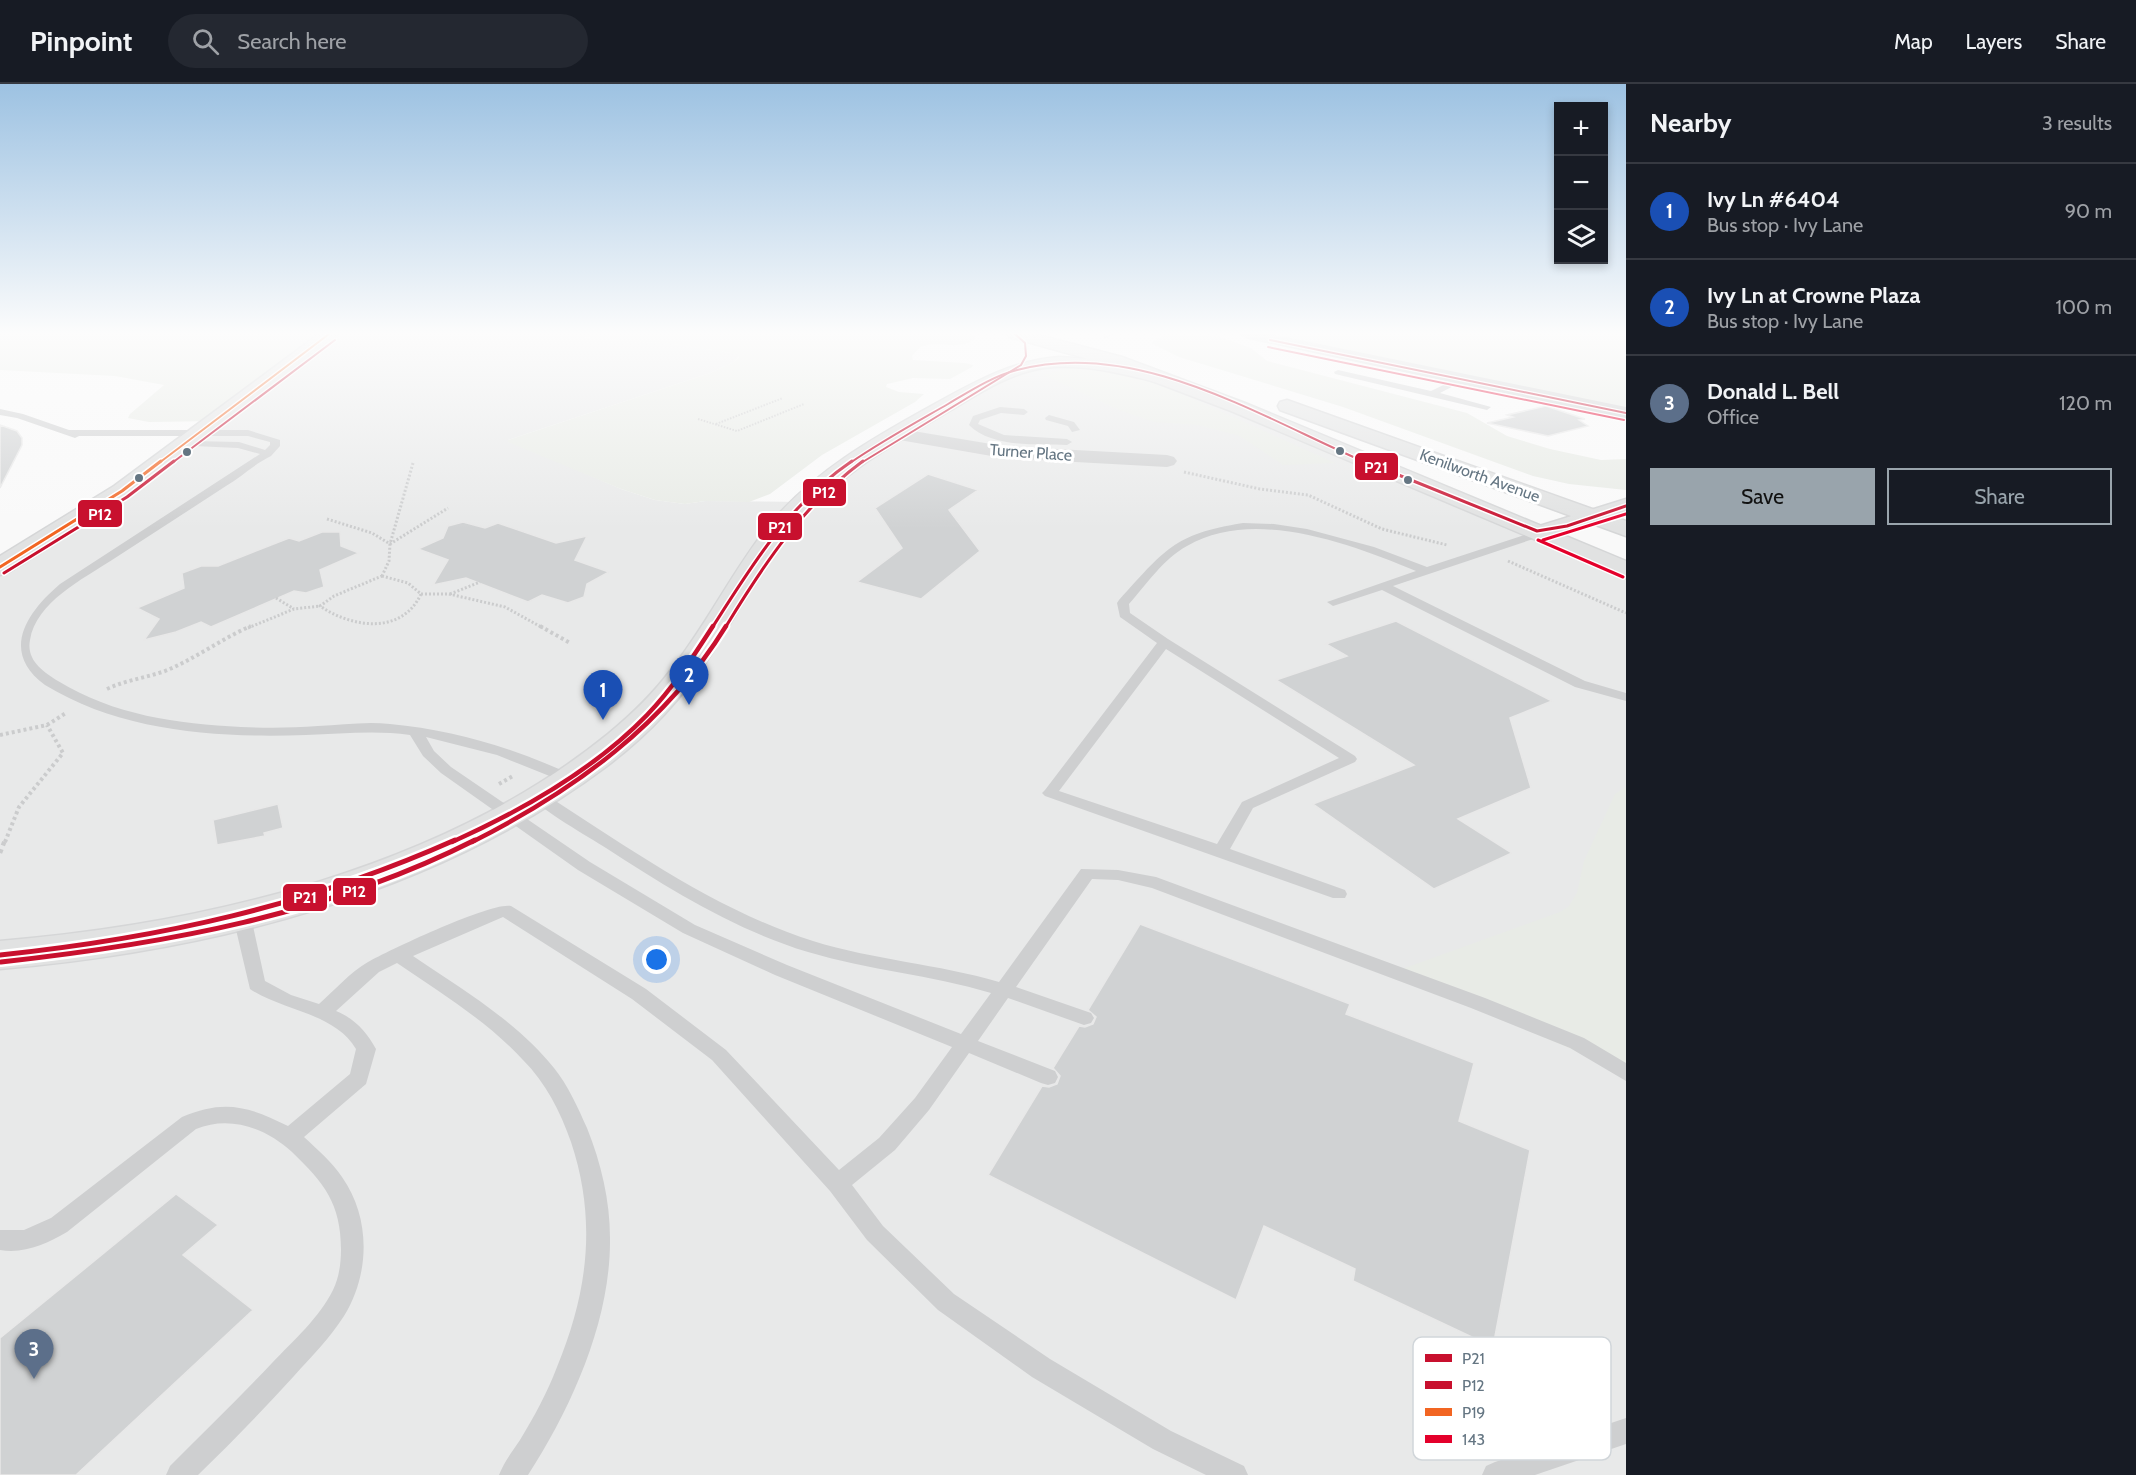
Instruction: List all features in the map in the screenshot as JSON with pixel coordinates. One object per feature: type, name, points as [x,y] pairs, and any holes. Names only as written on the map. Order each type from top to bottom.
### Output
[{"type":"street","points":[[0,567],[82,518],[244,399]]},
{"type":"street","points":[[0,955],[61,952],[205,927],[242,917],[376,873],[529,784],[567,778],[621,739],[661,702],[684,672],[748,570],[778,528],[798,507],[842,467],[957,399]]},
{"type":"street","name":"Kenilworth Avenue","points":[[1216,399],[1626,570]]},
{"type":"street","name":"Kenilworth Avenue","points":[[1268,399],[1626,529]]},
{"type":"street","points":[[1563,399],[1626,413]]},
{"type":"street","name":"Turner Place","points":[[895,434],[1003,452],[1171,466]]},
{"type":"street","points":[[1541,534],[1626,506]]},
{"type":"lane","points":[[1453,399],[1487,407]]},
{"type":"lane","points":[[1024,412],[1000,410],[982,414],[976,418],[973,425],[983,432],[1018,439],[1066,442]]},
{"type":"lane","points":[[0,412],[29,417],[65,433],[101,440],[193,438],[248,433],[275,440],[275,446],[268,454],[64,586],[36,614],[22,638],[24,656],[28,664],[50,683],[121,714],[164,723],[246,731],[309,731],[367,727],[465,739],[491,746],[567,778]]},
{"type":"lane","points":[[1049,418],[1071,424],[1076,430]]},
{"type":"lane","points":[[65,433],[193,438],[268,454]]},
{"type":"lane","points":[[1221,851],[1247,805],[1350,759],[1164,642],[1124,614],[1123,603],[1174,550],[1185,542],[1210,533],[1256,528],[1314,533],[1364,545],[1426,571]]},
{"type":"lane","points":[[1333,602],[1541,534]]},
{"type":"lane","points":[[1382,585],[1580,684],[1626,697]]},
{"type":"lane","points":[[1164,642],[1050,793],[1339,894]]},
{"type":"lane","points":[[416,732],[428,753],[446,770],[503,800],[584,866],[689,929],[780,970],[1048,1077]]},
{"type":"lane","points":[[529,784],[631,859],[723,911],[769,931],[824,951],[946,974],[1003,989],[1083,1018]]},
{"type":"lane","points":[[838,1184],[887,1144],[922,1104],[1087,873],[1156,883],[1577,1043],[1626,1073]]},
{"type":"lane","points":[[321,1013],[366,972],[457,927],[505,910],[639,994],[719,1055],[838,1184],[875,1233],[946,1302],[1041,1368],[1162,1440],[1234,1475]]},
{"type":"lane","points":[[242,917],[257,984],[290,1004],[345,1023],[362,1040],[365,1058],[358,1078],[290,1137]]},
{"type":"lane","points":[[398,955],[454,994],[526,1050],[548,1075],[564,1101],[592,1172],[598,1256],[583,1327],[553,1403],[512,1475]]},
{"type":"lane","points":[[0,1240],[16,1243],[37,1237],[59,1224],[189,1123],[215,1112],[236,1114],[264,1123],[290,1137],[320,1167],[340,1192],[351,1221],[352,1249],[347,1287],[333,1311],[306,1345],[179,1475]]},
{"type":"lane","points":[[1611,1436],[1626,1431]]},
{"type":"lane","points":[[1495,1475],[1540,1460]]},
{"type":"path","points":[[716,424],[781,399]]},
{"type":"path","points":[[698,418],[737,431],[804,404]]},
{"type":"path","points":[[382,576],[389,561],[390,544],[413,463]]},
{"type":"path","points":[[1171,466],[1260,489],[1308,495],[1382,529],[1422,540],[1487,552],[1626,613]]},
{"type":"path","points":[[390,544],[448,508]]},
{"type":"path","points":[[327,519],[372,533],[390,544]]},
{"type":"path","points":[[0,735],[47,725],[85,700],[123,681],[165,671],[225,637],[294,609],[320,606],[334,596],[382,576],[402,580],[415,586],[421,594]]},
{"type":"path","points":[[449,594],[480,582]]},
{"type":"path","points":[[421,594],[449,594],[506,607],[570,643]]},
{"type":"path","points":[[320,606],[341,619],[371,626],[404,617],[418,604],[421,594]]},
{"type":"path","points":[[276,598],[294,609]]},
{"type":"path","points":[[0,853],[19,807],[63,753],[47,725]]},
{"type":"path","points":[[503,800],[529,784]]},
{"type":"shaded area","points":[[148,399],[245,399],[216,421],[149,422],[128,418]]},
{"type":"shaded area","points":[[238,399],[632,399],[508,440],[621,489],[655,500],[685,504],[705,501],[803,502],[960,399],[1203,399],[1348,454],[1626,579],[1626,1475],[0,1475],[0,567]]},
{"type":"shaded area","points":[[632,399],[918,399],[822,455],[770,494],[749,502],[705,501],[685,504],[655,500],[621,489],[508,442],[508,440]]},
{"type":"shaded area","points":[[1095,399],[1193,399],[1335,463],[1283,465],[1240,436],[1198,425],[1154,422]]},
{"type":"shaded area","points":[[1316,399],[1413,399],[1467,413],[1507,436],[1550,449],[1601,460],[1626,459],[1626,490],[1569,484],[1533,476]]},
{"type":"shaded area","points":[[1557,399],[1626,399],[1626,413]]},
{"type":"shaded area","points":[[1626,787],[1626,1073],[1394,972],[1560,912],[1569,906],[1577,893],[1584,861],[1615,794]]},
{"type":"building","points":[[1546,406],[1585,419],[1579,420],[1588,426],[1548,436],[1487,423],[1513,417],[1507,415]]},
{"type":"building","points":[[0,425],[17,431],[22,438],[22,445],[0,488]]},
{"type":"building","points":[[928,474],[978,490],[949,510],[980,551],[921,599],[857,582],[902,548],[875,508]]},
{"type":"building","points":[[463,522],[485,528],[498,523],[556,543],[587,536],[575,560],[609,572],[587,584],[584,597],[568,603],[542,595],[528,602],[466,578],[433,585],[448,560],[418,549],[443,538],[448,526]]},
{"type":"building","points":[[322,532],[340,532],[341,546],[359,553],[320,570],[324,587],[306,593],[294,591],[211,627],[201,622],[176,632],[144,640],[159,619],[137,608],[184,588],[182,573],[201,566],[218,566],[289,538],[299,541]]},
{"type":"building","points":[[1396,621],[1552,701],[1510,718],[1531,788],[1458,819],[1512,853],[1434,889],[1313,804],[1414,765],[1276,680],[1347,656],[1326,644]]},
{"type":"building","points":[[278,804],[283,828],[264,833],[265,836],[217,845],[213,820]]},
{"type":"building","points":[[1140,924],[1350,1004],[1346,1014],[1474,1063],[1459,1121],[1530,1150],[1495,1337],[1472,1337],[1353,1281],[1355,1269],[1264,1226],[1236,1300],[988,1175],[1042,1086],[1049,1087],[1057,1084],[1060,1076],[1053,1068],[1079,1026],[1085,1027],[1093,1024],[1096,1017],[1088,1010]]},
{"type":"building","points":[[176,1194],[218,1225],[183,1255],[253,1310],[76,1475],[0,1475],[0,1338]]},
{"type":"transit line","name":"P19","points":[[0,567],[122,491],[243,399]]},
{"type":"transit line","name":"P12","points":[[4,573],[127,497],[257,399]]},
{"type":"transit line","name":"P21","points":[[0,955],[69,948],[137,937],[272,908],[403,863],[466,835],[527,803],[605,751],[648,714],[683,671],[744,576],[777,530],[811,494],[829,478],[869,450],[957,399]]},
{"type":"transit line","name":"P12","points":[[1,962],[89,952],[178,938],[267,918],[355,891],[440,858],[521,817],[595,768],[663,710],[705,659],[777,547],[797,520],[820,496],[843,476],[892,442],[968,399]]},
{"type":"transit line","name":"P21","points":[[1223,399],[1356,458],[1528,529],[1544,531],[1567,526],[1626,506]]},
{"type":"transit line","name":"143","points":[[1521,399],[1624,420]]},
{"type":"transit line","name":"P21","points":[[1557,399],[1626,413]]},
{"type":"transit line","name":"143","points":[[1543,540],[1626,514]]},
{"type":"transit line","name":"143","points":[[1538,540],[1623,577]]},
{"type":"place","name":"Ivy Ln at Crowne Plaza","points":[[689,705]]},
{"type":"place","name":"Ivy Ln #6404","points":[[603,720]]},
{"type":"place","name":"Donald L. Bell","points":[[34,1379]]}]
